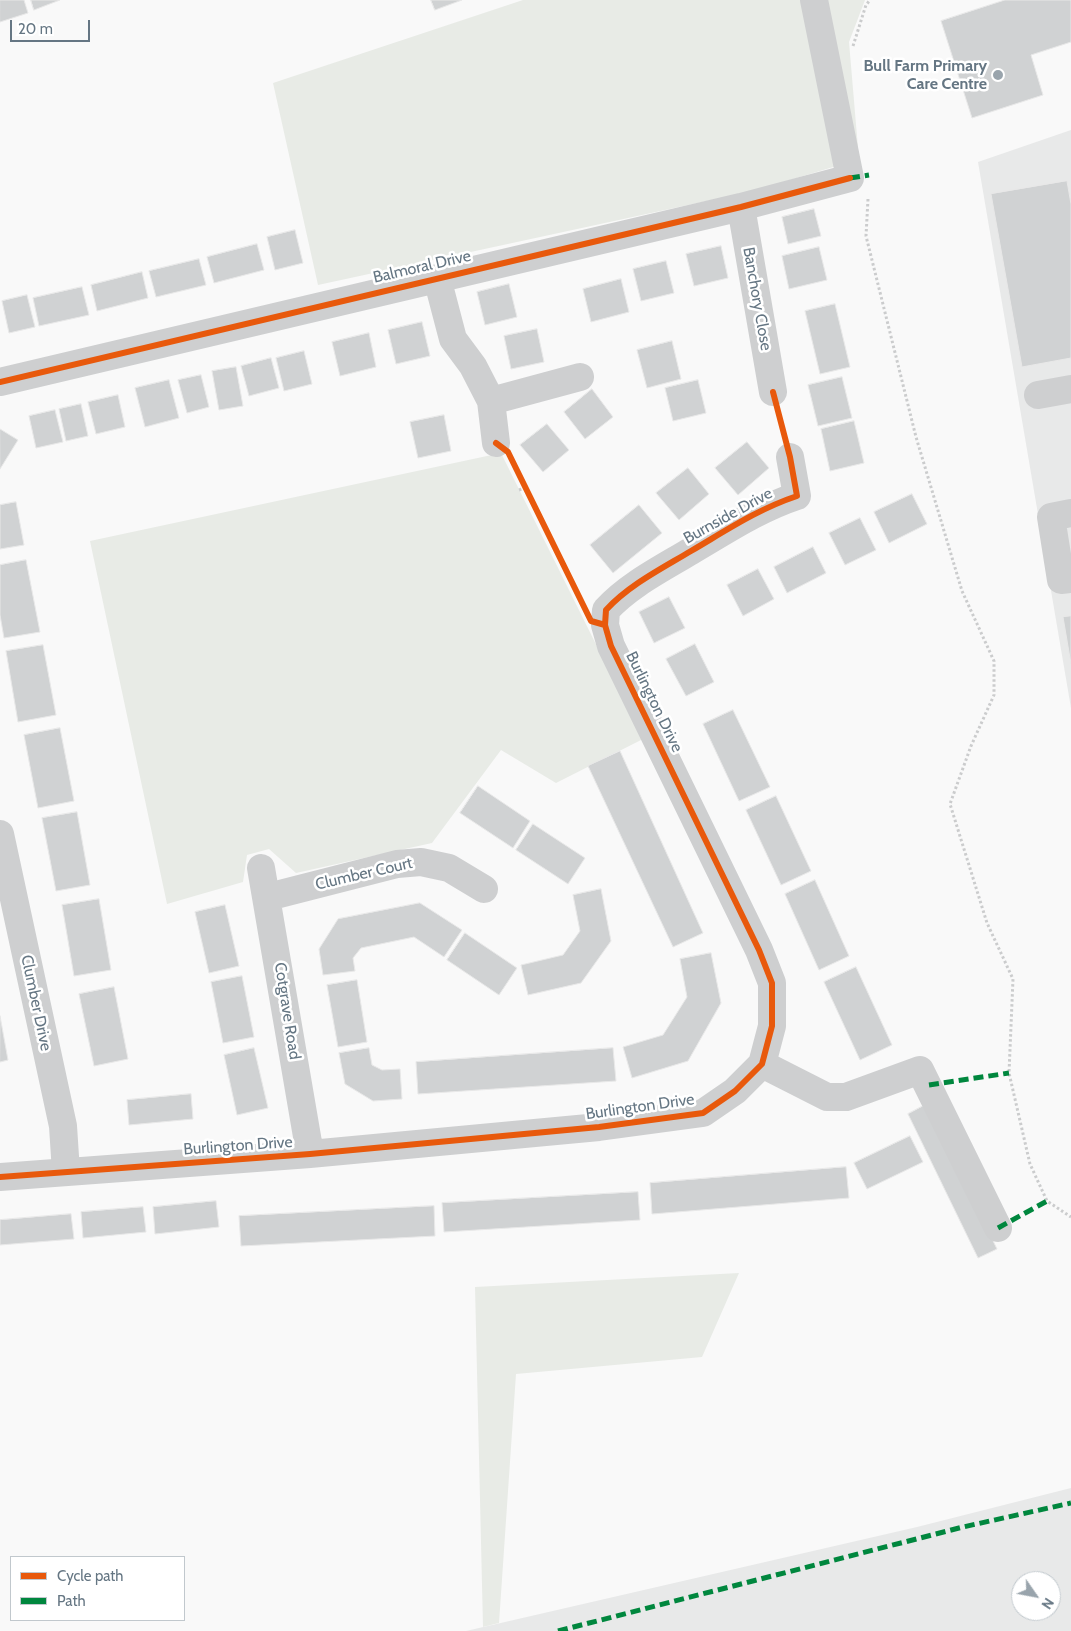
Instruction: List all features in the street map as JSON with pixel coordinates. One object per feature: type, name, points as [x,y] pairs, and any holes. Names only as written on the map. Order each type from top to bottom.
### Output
[{"type":"street","points":[[814,0],[859,185]]},
{"type":"street","name":"Balmoral Drive","points":[[0,382],[741,207],[859,185]]},
{"type":"street","name":"Banchory Close","points":[[741,207],[773,392]]},
{"type":"street","points":[[437,278],[453,338],[473,366],[491,401],[496,443]]},
{"type":"street","points":[[491,401],[580,377]]},
{"type":"street","points":[[1038,394],[1071,388]]},
{"type":"street","name":"Burnside Drive","points":[[639,583],[768,506],[797,496],[790,457]]},
{"type":"street","points":[[1071,513],[1051,517],[1062,580],[1071,579]]},
{"type":"street","name":"Burlington Drive","points":[[0,1177],[310,1154],[599,1127],[703,1113],[735,1092],[762,1064],[772,1026],[772,983],[760,950],[611,646],[605,626],[606,610],[618,598],[639,583]]},
{"type":"street","name":"Clumber Drive","points":[[0,834],[63,1126],[66,1172]]},
{"type":"street","name":"Clumber Court","points":[[268,897],[397,864],[420,862],[449,868],[484,889]]},
{"type":"street","name":"Cotgrave Road","points":[[261,868],[268,897],[310,1154]]},
{"type":"street","points":[[762,1064],[827,1097],[846,1097],[920,1070],[998,1228]]},
{"type":"path","points":[[859,185],[866,236],[916,437],[962,591],[994,661],[994,695],[970,746],[950,804],[987,923],[1013,979],[1009,1073],[1030,1164],[1047,1201],[1071,1217]]},
{"type":"path","points":[[521,478],[530,495]]},
{"type":"path","points":[[519,490],[526,487]]},
{"type":"shaded area","points":[[523,0],[804,0],[840,165],[753,191],[318,285],[273,83]]},
{"type":"shaded area","points":[[820,0],[865,0],[849,42],[858,148],[856,152]]},
{"type":"shaded area","points":[[1071,130],[1071,708],[978,162]]},
{"type":"shaded area","points":[[501,453],[643,739],[556,783],[501,750],[432,843],[296,873],[269,849],[247,855],[243,882],[167,904],[90,541]]},
{"type":"shaded area","points":[[739,1273],[702,1357],[516,1374],[499,1623],[483,1627],[475,1287]]},
{"type":"shaded area","points":[[1071,1488],[1071,1631],[466,1631],[917,1527]]},
{"type":"building","points":[[0,0],[24,0],[28,13],[0,22]]},
{"type":"building","points":[[31,0],[60,0],[34,10]]},
{"type":"building","points":[[431,0],[462,0],[435,10]]},
{"type":"building","name":"Bull Farm Primary Care Centre","points":[[1005,0],[1071,0],[1071,42],[1031,55],[1043,95],[972,118],[941,21]]},
{"type":"building","points":[[1067,181],[1071,204],[1071,358],[1022,367],[991,194]]},
{"type":"building","points":[[814,209],[821,236],[788,244],[782,217]]},
{"type":"building","points":[[295,230],[303,263],[275,270],[267,237]]},
{"type":"building","points":[[257,244],[264,270],[214,283],[207,257]]},
{"type":"building","points":[[721,246],[728,278],[694,286],[686,254]]},
{"type":"building","points":[[819,247],[827,280],[789,289],[782,256]]},
{"type":"building","points":[[199,259],[206,285],[156,297],[149,271]]},
{"type":"building","points":[[666,261],[674,293],[641,301],[633,269]]},
{"type":"building","points":[[142,272],[148,298],[97,311],[91,285]]},
{"type":"building","points":[[621,279],[629,312],[591,322],[583,289]]},
{"type":"building","points":[[509,284],[517,317],[485,325],[477,292]]},
{"type":"building","points":[[82,287],[89,315],[39,326],[33,298]]},
{"type":"building","points":[[27,295],[35,327],[9,333],[2,301]]},
{"type":"building","points":[[835,304],[850,367],[820,374],[805,311]]},
{"type":"building","points":[[422,322],[430,356],[396,364],[388,330]]},
{"type":"building","points":[[537,329],[544,362],[511,369],[504,336]]},
{"type":"building","points":[[369,333],[376,367],[340,376],[332,342]]},
{"type":"building","points":[[672,341],[681,379],[647,388],[637,350]]},
{"type":"building","points":[[304,351],[312,384],[284,391],[276,358]]},
{"type":"building","points":[[271,358],[279,388],[249,396],[241,366]]},
{"type":"building","points":[[236,367],[243,406],[219,410],[212,371]]},
{"type":"building","points":[[201,375],[209,407],[187,413],[178,380]]},
{"type":"building","points":[[842,377],[852,418],[818,426],[808,385]]},
{"type":"building","points":[[169,380],[179,418],[145,427],[135,388]]},
{"type":"building","points":[[698,380],[706,413],[673,421],[665,388]]},
{"type":"building","points":[[592,389],[613,417],[585,439],[564,412]]},
{"type":"building","points":[[118,395],[125,427],[96,434],[88,402]]},
{"type":"building","points":[[81,404],[88,436],[66,441],[59,409]]},
{"type":"building","points":[[55,410],[63,442],[36,448],[29,416]]},
{"type":"building","points":[[444,415],[451,451],[418,458],[410,422]]},
{"type":"building","points":[[854,421],[864,463],[830,471],[821,429]]},
{"type":"building","points":[[547,424],[569,450],[543,472],[520,445]]},
{"type":"building","points":[[0,429],[18,440],[0,469]]},
{"type":"building","points":[[747,442],[769,468],[738,495],[715,468]]},
{"type":"building","points":[[688,468],[709,494],[679,520],[656,493]]},
{"type":"building","points":[[912,494],[927,524],[889,543],[874,512]]},
{"type":"building","points":[[16,502],[24,545],[0,549],[0,505]]},
{"type":"building","points":[[639,505],[662,533],[613,573],[590,545]]},
{"type":"building","points":[[860,518],[876,550],[845,565],[829,533]]},
{"type":"building","points":[[813,547],[826,573],[787,593],[774,567]]},
{"type":"building","points":[[26,560],[40,632],[4,638],[0,615],[0,565]]},
{"type":"building","points":[[758,569],[774,599],[743,616],[727,585]]},
{"type":"building","points":[[669,597],[685,628],[654,643],[639,612]]},
{"type":"building","points":[[1071,616],[1071,664],[1063,617]]},
{"type":"building","points":[[695,644],[714,682],[686,696],[666,659]]},
{"type":"building","points":[[43,645],[56,715],[18,722],[6,651]]},
{"type":"building","points":[[733,710],[770,787],[739,801],[703,724]]},
{"type":"building","points":[[60,728],[74,801],[38,808],[24,735]]},
{"type":"building","points":[[620,751],[703,933],[673,947],[588,766]]},
{"type":"building","points":[[478,786],[530,821],[513,848],[460,813]]},
{"type":"building","points":[[776,796],[811,871],[781,885],[746,810]]},
{"type":"building","points":[[77,812],[90,885],[56,891],[42,818]]},
{"type":"building","points":[[533,824],[585,858],[568,884],[516,850]]},
{"type":"building","points":[[815,880],[849,956],[819,970],[785,894]]},
{"type":"building","points":[[601,889],[611,941],[581,983],[528,995],[521,965],[563,955],[580,931],[573,895]]},
{"type":"building","points":[[99,899],[111,970],[74,976],[62,905]]},
{"type":"building","points":[[420,903],[462,930],[444,957],[414,937],[361,948],[353,958],[355,971],[323,975],[319,949],[338,919]]},
{"type":"building","points":[[225,905],[239,966],[209,973],[195,912]]},
{"type":"building","points":[[465,933],[517,968],[499,995],[447,960]]},
{"type":"building","points":[[711,953],[721,1003],[688,1061],[632,1078],[623,1047],[663,1035],[687,997],[680,959]]},
{"type":"building","points":[[856,967],[892,1045],[860,1060],[824,982]]},
{"type":"building","points":[[242,976],[254,1037],[223,1043],[211,982]]},
{"type":"building","points":[[357,980],[367,1042],[338,1047],[327,985]]},
{"type":"building","points":[[114,987],[128,1059],[94,1066],[79,994]]},
{"type":"building","points":[[0,1016],[8,1060],[0,1062]]},
{"type":"building","points":[[254,1048],[268,1108],[237,1115],[224,1055]]},
{"type":"building","points":[[369,1048],[372,1065],[382,1070],[400,1069],[402,1099],[373,1101],[345,1084],[339,1053]]},
{"type":"building","points":[[613,1048],[616,1081],[418,1094],[416,1062]]},
{"type":"building","points":[[191,1094],[193,1119],[129,1125],[127,1100]]},
{"type":"building","points":[[927,1104],[997,1249],[978,1258],[908,1114]]},
{"type":"building","points":[[910,1136],[923,1162],[867,1189],[854,1163]]},
{"type":"building","points":[[846,1167],[849,1198],[652,1214],[650,1183]]},
{"type":"building","points":[[638,1192],[640,1220],[444,1232],[442,1203]]},
{"type":"building","points":[[216,1201],[219,1227],[155,1234],[153,1207]]},
{"type":"building","points":[[434,1206],[435,1236],[241,1246],[239,1216]]},
{"type":"building","points":[[143,1207],[146,1232],[83,1238],[81,1212]]},
{"type":"building","points":[[71,1214],[74,1239],[0,1245],[0,1220]]},
{"type":"marked path","points":[[850,178],[869,175]]},
{"type":"marked path","points":[[929,1085],[1009,1073]]},
{"type":"marked path","points":[[998,1228],[1047,1201]]},
{"type":"marked path","points":[[558,1631],[963,1527],[1071,1503]]},
{"type":"cycle path","points":[[0,382],[741,207],[850,178]]},
{"type":"cycle path","points":[[0,1177],[310,1154],[599,1127],[703,1113],[735,1091],[762,1064],[772,1026],[772,983],[759,950],[611,646],[605,625],[606,610],[635,585],[743,520],[797,496],[790,457],[773,392]]},
{"type":"cycle path","points":[[496,443],[508,452],[591,621],[605,625]]},
{"type":"place","name":"Bull Farm Primary Care Centre","points":[[998,75]]}]
